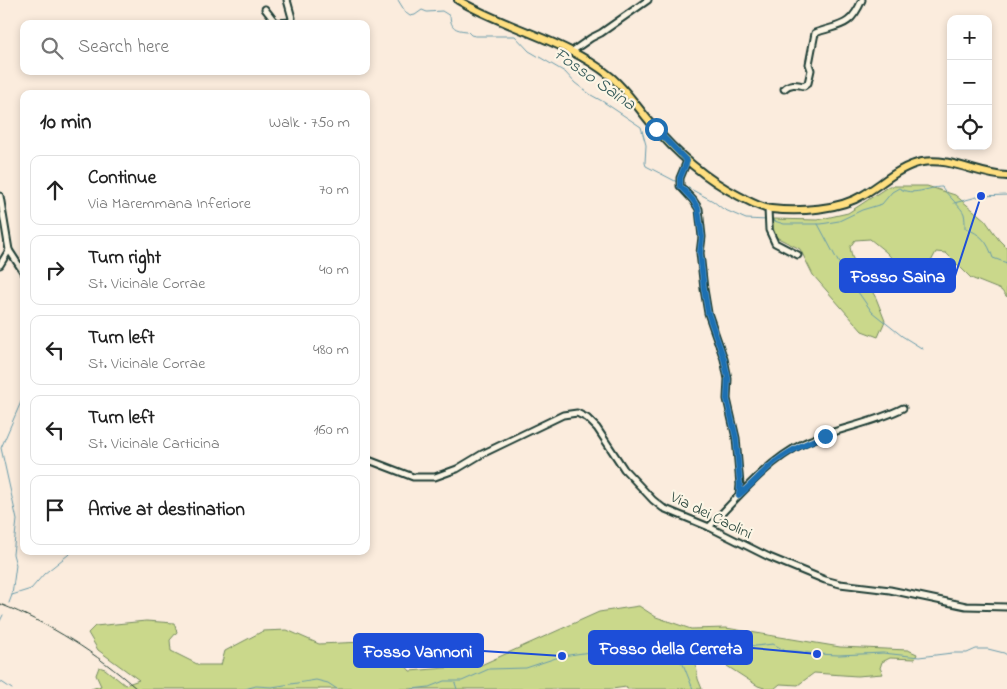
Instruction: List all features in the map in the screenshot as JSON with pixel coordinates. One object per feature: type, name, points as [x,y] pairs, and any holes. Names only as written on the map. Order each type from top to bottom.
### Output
[{"type":"main road","points":[[458,0],[488,17],[535,35],[584,58],[614,79],[651,123],[687,161],[729,191],[768,209],[828,208],[842,204],[861,197],[908,166],[924,162],[950,163],[980,172],[1007,176]]},
{"type":"street","points":[[287,0],[292,20]]},
{"type":"street","points":[[570,52],[648,0]]},
{"type":"street","points":[[784,89],[793,84],[804,86],[808,83],[814,33],[834,28],[851,19],[862,0]]},
{"type":"street","points":[[265,9],[274,20]]},
{"type":"street","points":[[687,161],[680,178],[680,186],[698,208],[702,237],[700,253],[708,313],[724,359],[728,378],[727,399],[736,438],[740,485],[739,495]]},
{"type":"street","points":[[0,196],[9,250],[20,267]]},
{"type":"street","points":[[768,209],[769,230],[776,243],[782,248],[792,250],[798,255]]},
{"type":"street","points":[[0,265],[9,250]]},
{"type":"street","points":[[709,527],[771,465],[805,443],[903,408]]},
{"type":"street","name":"Via dei Caolini","points":[[370,461],[413,477],[435,477],[457,469],[482,454],[562,414],[578,413],[587,418],[597,428],[624,469],[663,508],[709,527],[769,557],[825,580],[856,587],[890,590],[966,606],[1007,608]]},
{"type":"green space","points":[[889,186],[927,186],[955,195],[985,220],[1007,248],[1007,297],[1001,290],[971,278],[946,253],[936,252],[928,267],[927,282],[912,280],[886,252],[870,239],[855,240],[850,247],[852,257],[876,298],[885,321],[878,337],[862,331],[813,275],[800,249],[774,236],[773,219],[817,220],[848,213]]},
{"type":"green space","points":[[639,606],[656,617],[691,629],[726,628],[840,647],[908,650],[917,654],[915,659],[890,658],[882,662],[880,668],[883,674],[857,676],[814,673],[798,685],[780,684],[774,689],[758,686],[702,650],[694,652],[698,679],[702,689],[627,689],[626,687],[612,689],[91,689],[101,686],[96,675],[99,667],[105,669],[125,685],[139,680],[98,650],[88,633],[95,626],[146,621],[174,623],[177,632],[170,640],[171,651],[199,665],[221,665],[225,651],[263,631],[287,630],[319,644],[385,641],[410,671],[481,665],[599,612]]},
{"type":"waterway","name":"Fosso Saina","points":[[398,0],[410,16],[422,10],[427,12],[442,11],[450,16],[454,28],[467,31],[471,35],[515,36],[529,51],[565,72],[575,83],[591,95],[641,127],[646,145],[646,166],[677,182]]},
{"type":"waterway","name":"Fosso Saina","points":[[683,185],[713,201],[723,209],[746,219],[767,220]]},
{"type":"waterway","name":"Fosso Saina","points":[[771,220],[784,224],[821,224],[839,221],[862,210],[882,204],[892,192],[899,188],[904,191],[915,192],[942,187],[963,212],[965,228],[983,239],[993,258],[1007,263]]},
{"type":"waterway","name":"Fosso Saina","points":[[954,203],[981,196],[1007,195]]},
{"type":"waterway","points":[[818,224],[842,269],[872,312],[902,336],[923,349]]},
{"type":"waterway","points":[[9,603],[12,595],[16,565],[13,554],[17,520],[1,448],[20,404]]},
{"type":"waterway","points":[[12,595],[31,589],[44,574],[68,555]]},
{"type":"waterway","points":[[0,621],[3,615]]},
{"type":"waterway","points":[[635,657],[651,648],[683,636],[704,633],[733,637],[748,645],[773,644],[786,651],[817,654],[883,653],[919,657],[967,653],[976,649],[988,649],[1007,655]]},
{"type":"waterway","points":[[412,689],[429,687],[444,681],[462,681],[489,669],[526,668],[562,656],[590,652],[630,654],[651,662],[671,658],[677,659],[683,664],[693,689]]},
{"type":"waterway","points":[[245,689],[256,686],[272,687],[316,680],[328,683],[337,689]]},
{"type":"waterway","points":[[0,681],[12,689]]},
{"type":"waterway","points":[[455,683],[457,689]]},
{"type":"railway","points":[[0,604],[72,640],[137,689]]},
{"type":"place","name":"Fosso Saina","points":[[981,196]]},
{"type":"place","name":"Fosso della Cerreta","points":[[817,654]]},
{"type":"place","name":"Fosso Vannoni","points":[[562,656]]},
{"type":"route","points":[[656,129],[687,161],[680,178],[680,186],[698,208],[702,237],[700,253],[708,313],[724,359],[728,378],[727,399],[736,438],[739,465],[739,495],[771,465],[785,455],[805,443],[825,436]]}]
